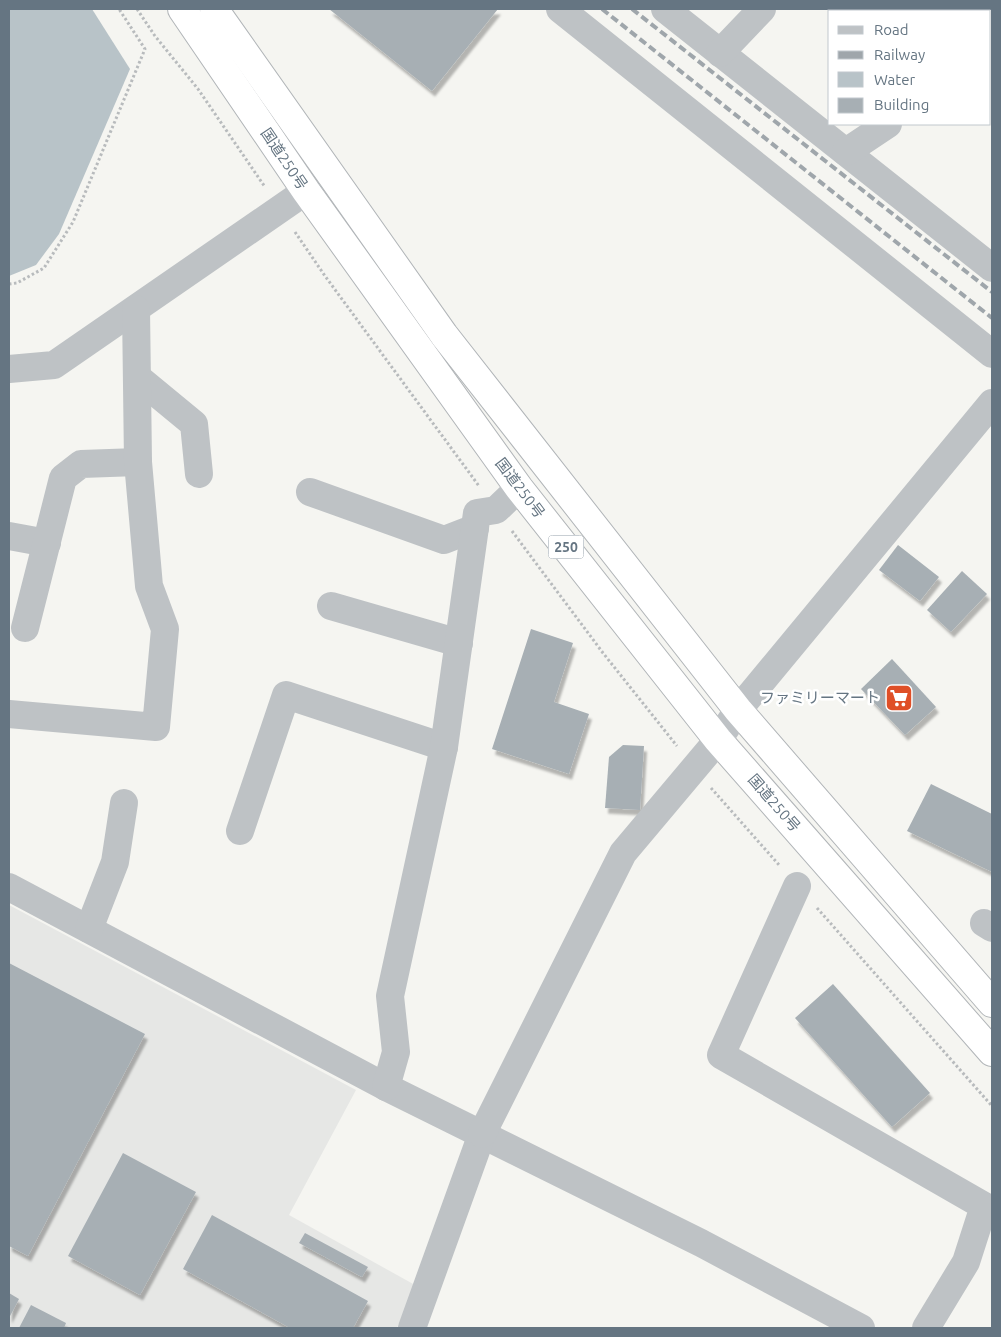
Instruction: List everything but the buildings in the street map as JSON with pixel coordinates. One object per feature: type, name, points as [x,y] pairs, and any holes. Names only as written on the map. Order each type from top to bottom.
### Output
[{"type":"highway","name":"国道250号","points":[[182,9],[306,191],[519,488],[718,740],[992,1052]]},
{"type":"highway","name":"国道250号","points":[[214,9],[444,335],[738,710],[992,1003]]},
{"type":"street","points":[[560,9],[992,354]]},
{"type":"street","points":[[665,9],[992,268]]},
{"type":"street","points":[[720,53],[762,9]]},
{"type":"street","points":[[846,152],[886,125]]},
{"type":"street","points":[[9,369],[54,365],[306,191]]},
{"type":"street","points":[[9,714],[156,727],[165,628],[149,586],[138,462],[136,309]]},
{"type":"street","points":[[137,377],[194,424],[199,474]]},
{"type":"street","points":[[412,1328],[482,1134],[623,853],[718,740],[738,710],[992,403]]},
{"type":"street","points":[[25,628],[63,478],[81,464],[138,462]]},
{"type":"street","points":[[386,1087],[396,1052],[390,996],[444,746],[477,513],[496,510],[519,488]]},
{"type":"street","points":[[310,492],[444,540],[475,528]]},
{"type":"street","points":[[9,536],[47,543]]},
{"type":"street","points":[[331,606],[459,644]]},
{"type":"street","points":[[240,831],[289,686],[444,746]]},
{"type":"street","points":[[88,929],[115,862],[124,803]]},
{"type":"street","points":[[797,886],[721,1055],[988,1208],[966,1262],[926,1328]]},
{"type":"street","points":[[9,887],[386,1087],[701,1243],[861,1328]]},
{"type":"path","points":[[9,284],[17,283],[44,268],[73,222],[145,49],[119,9]]},
{"type":"shaded area","points":[[9,905],[356,1090],[289,1215],[415,1285],[397,1328],[9,1328]]},
{"type":"water","points":[[9,9],[92,9],[130,69],[59,234],[36,265],[9,276]]},
{"type":"railway","points":[[602,9],[992,318]]},
{"type":"railway","points":[[632,9],[992,292]]},
{"type":"place","name":"ファミリーマート","points":[[899,698]]}]
